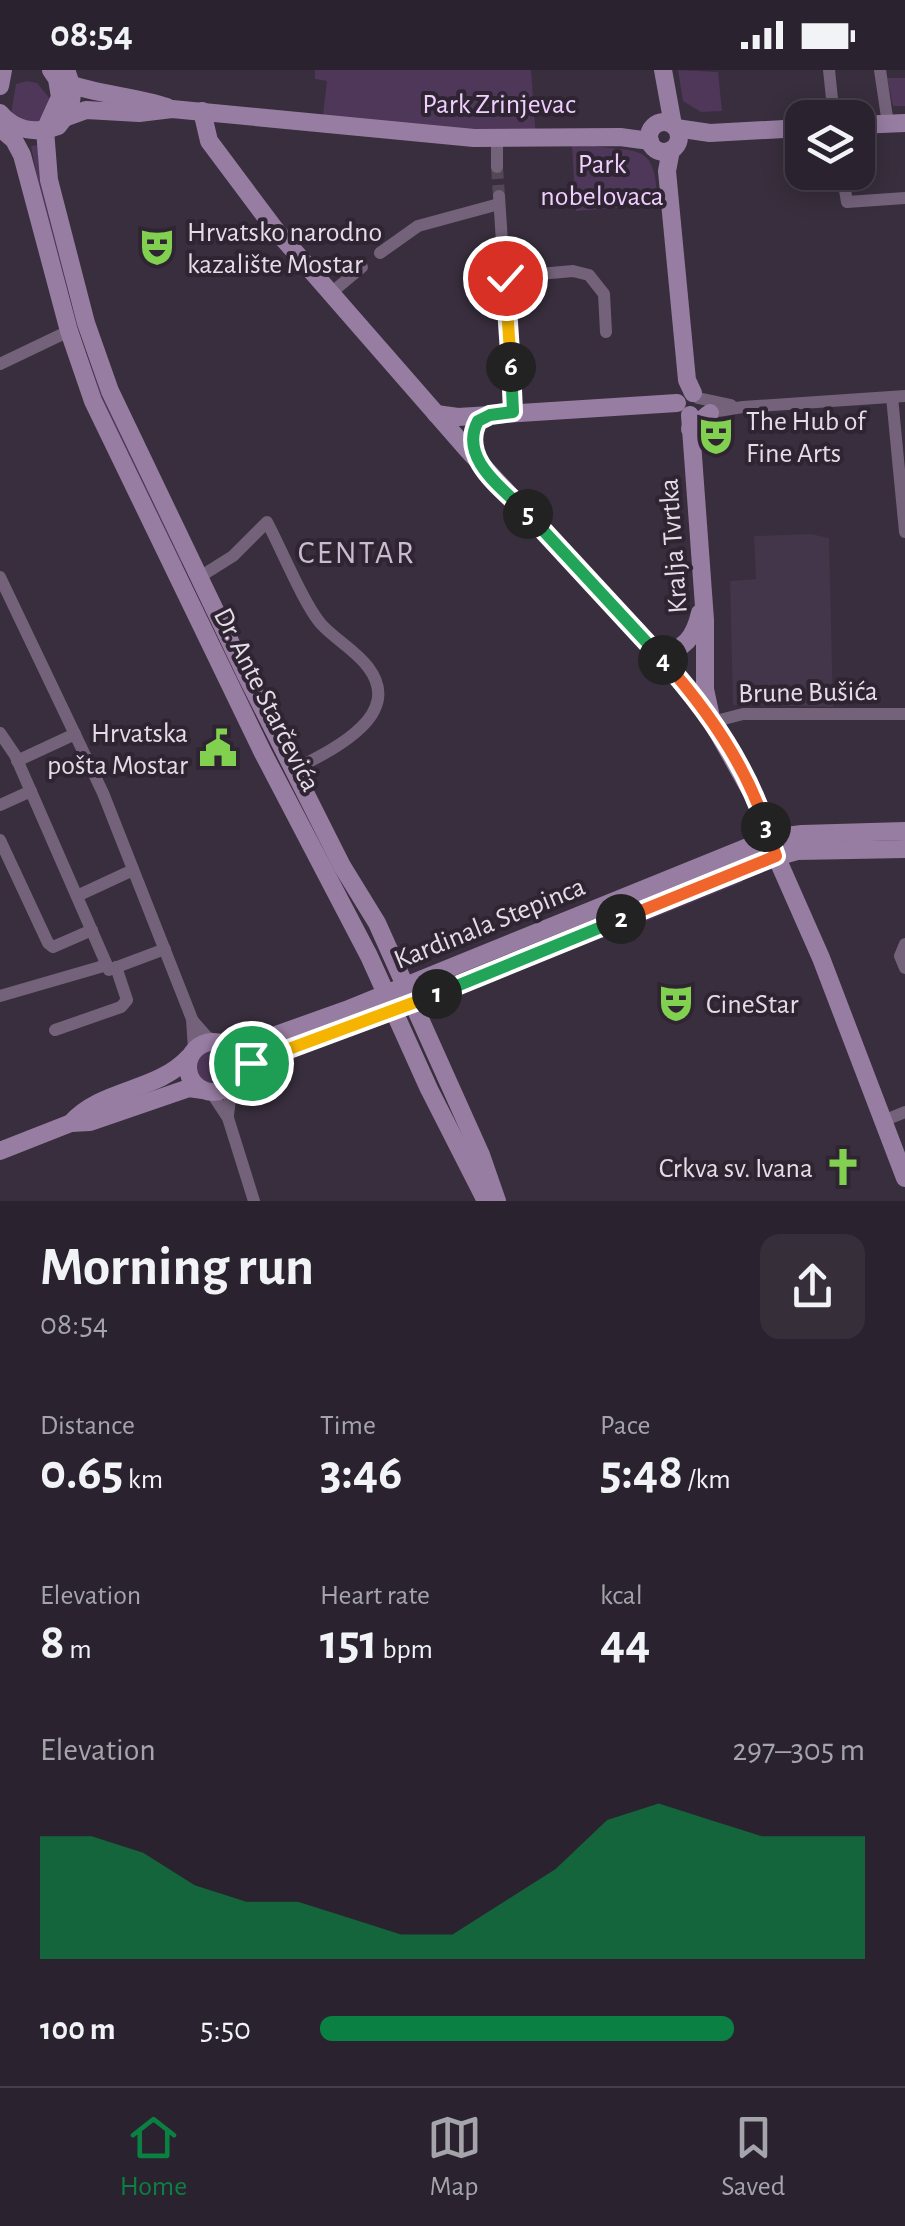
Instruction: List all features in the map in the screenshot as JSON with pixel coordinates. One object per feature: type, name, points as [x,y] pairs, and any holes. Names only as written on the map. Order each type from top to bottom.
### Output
[{"type":"main road","points":[[0,86],[4,70]]},
{"type":"main road","name":"Kralja Tvrtka","points":[[663,70],[664,136],[691,405],[704,593],[705,689],[712,722],[758,804],[905,1178]]},
{"type":"main road","points":[[497,1201],[480,1154],[377,924],[342,866],[299,767],[198,578],[110,391],[86,322],[49,180],[62,76],[172,108],[497,140],[785,129]]},
{"type":"main road","points":[[6,123],[56,124],[86,110],[139,113],[172,108]]},
{"type":"main road","points":[[202,110],[206,135],[214,149],[274,228],[473,456],[659,655],[712,722]]},
{"type":"main road","name":"Dr. Ante Starčevića","points":[[6,123],[19,146],[93,401],[486,1201]]},
{"type":"main road","points":[[436,414],[691,405]]},
{"type":"main road","points":[[473,456],[474,429],[478,421],[490,415]]},
{"type":"main road","points":[[659,655],[674,652],[689,642],[704,593]]},
{"type":"main road","points":[[773,847],[802,834],[905,831]]},
{"type":"main road","points":[[773,847],[797,851],[905,849]]},
{"type":"main road","name":"Kardinala Stepinca","points":[[234,1079],[251,1063],[390,1002],[773,847]]},
{"type":"main road","name":"Kardinala Stepinca","points":[[222,1044],[245,1046],[390,1002]]},
{"type":"main road","points":[[0,1151],[70,1123],[90,1122],[189,1088],[207,1091],[234,1079],[236,1059],[222,1044],[201,1044],[169,1075],[84,1108],[70,1123]]},
{"type":"main road","points":[[192,1053],[191,1080],[207,1091]]},
{"type":"street","points":[[829,70],[832,100]]},
{"type":"street","points":[[880,70],[896,123]]},
{"type":"street","points":[[497,140],[497,167]]},
{"type":"street","points":[[845,190],[847,202],[905,198]]},
{"type":"street","points":[[380,252],[418,226],[499,200],[513,412]]},
{"type":"street","points":[[330,293],[362,267]]},
{"type":"street","points":[[505,278],[573,271],[589,275],[604,294],[606,332]]},
{"type":"street","points":[[0,364],[70,331]]},
{"type":"street","points":[[691,405],[743,407],[899,397],[905,532]]},
{"type":"street","name":"Dr. Ante Starčevića","points":[[198,578],[233,556],[267,522],[320,622],[374,676],[378,686],[376,704],[369,720],[357,734],[299,767]]},
{"type":"street","points":[[0,578],[75,734],[192,1018],[207,1037],[222,1044]]},
{"type":"street","name":"Brune Bušića","points":[[712,722],[743,714],[905,714]]},
{"type":"street","points":[[0,733],[18,761],[127,1000],[121,1007],[56,1030]]},
{"type":"street","points":[[18,761],[75,734]]},
{"type":"street","points":[[0,805],[30,791]]},
{"type":"street","points":[[0,840],[48,943],[53,946],[92,930]]},
{"type":"street","points":[[77,896],[134,870]]},
{"type":"street","points":[[905,944],[900,956],[905,968]]},
{"type":"street","points":[[0,996],[164,949]]},
{"type":"street","points":[[192,1018],[192,1053]]},
{"type":"street","points":[[228,1118],[234,1079]]},
{"type":"street","points":[[207,1091],[228,1118],[254,1201]]},
{"type":"street","points":[[883,1121],[905,1112]]},
{"type":"shaded area","points":[[811,534],[829,538],[833,707],[733,705],[730,581],[756,579],[754,536]]},
{"type":"green space","name":"Park Zrinjevac","points":[[315,70],[531,70],[536,139],[322,123],[327,81],[315,79]]},
{"type":"green space","points":[[678,70],[718,72],[722,111],[701,112],[683,101]]},
{"type":"green space","points":[[887,78],[905,78],[905,106],[893,106]]},
{"type":"green space","points":[[37,83],[51,100],[37,129],[11,114],[16,84]]},
{"type":"green space","points":[[39,145],[70,277],[184,562],[178,565],[102,402],[43,206],[31,146]]},
{"type":"green space","name":"Park nobelovaca","points":[[572,146],[642,154],[653,169],[658,205],[576,211]]},
{"type":"green space","points":[[741,875],[743,882],[602,939],[600,934]]},
{"type":"green space","points":[[213,1050],[226,1055],[231,1068],[226,1081],[213,1086],[200,1081],[195,1068],[200,1055]]},
{"type":"tunnel","points":[[497,167],[499,196]]},
{"type":"place","name":"Hrvatsko narodno kazalište Mostar","points":[[157,247]]},
{"type":"place","name":"The Hub of Fine Arts","points":[[716,436]]},
{"type":"place","name":"Hrvatska pošta Mostar","points":[[218,748]]},
{"type":"place","name":"CineStar","points":[[676,1003]]},
{"type":"place","name":"Crkva sv. Ivana","points":[[843,1167]]},
{"type":"district","name":"CENTAR","points":[[357,552]]},
{"type":"route","points":[[251,1063],[393,1011],[776,856],[758,804],[714,724],[683,682],[473,456],[478,421],[513,412],[505,278]]}]
